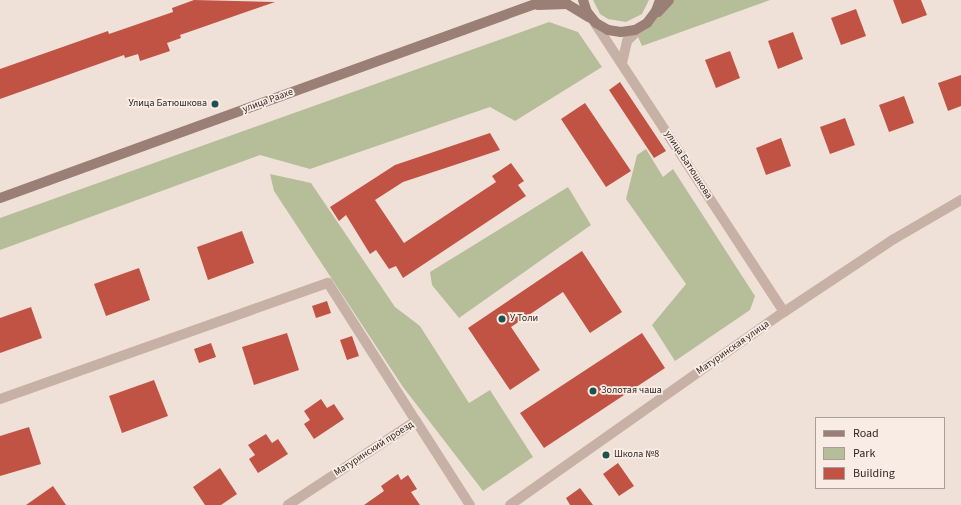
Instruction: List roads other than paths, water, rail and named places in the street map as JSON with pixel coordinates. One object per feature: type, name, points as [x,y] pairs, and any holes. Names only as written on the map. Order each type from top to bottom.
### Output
[{"type":"main road","points":[[536,5],[546,0]]},
{"type":"main road","points":[[583,0],[591,19]]},
{"type":"main road","points":[[652,18],[660,0]]},
{"type":"main road","points":[[536,5],[567,4],[602,27],[614,32],[628,32],[641,27],[669,0]]},
{"type":"main road","name":"улица Раахе","points":[[0,198],[536,5]]},
{"type":"street","name":"улица Батюшкова","points":[[591,19],[622,63],[784,312]]},
{"type":"street","points":[[622,63],[627,41],[641,27]]},
{"type":"street","name":"Матуринская улица","points":[[510,505],[550,474],[784,312],[894,239],[961,200]]},
{"type":"street","points":[[0,399],[328,283],[416,421]]},
{"type":"street","name":"Матуринский проезд","points":[[288,505],[416,421],[470,505]]},
{"type":"place","name":"Улица Батюшкова","points":[[215,104]]},
{"type":"place","name":"У Толи","points":[[502,319]]},
{"type":"place","name":"Золотая чаша","points":[[593,391]]},
{"type":"place","name":"Школа №8","points":[[606,455]]}]
